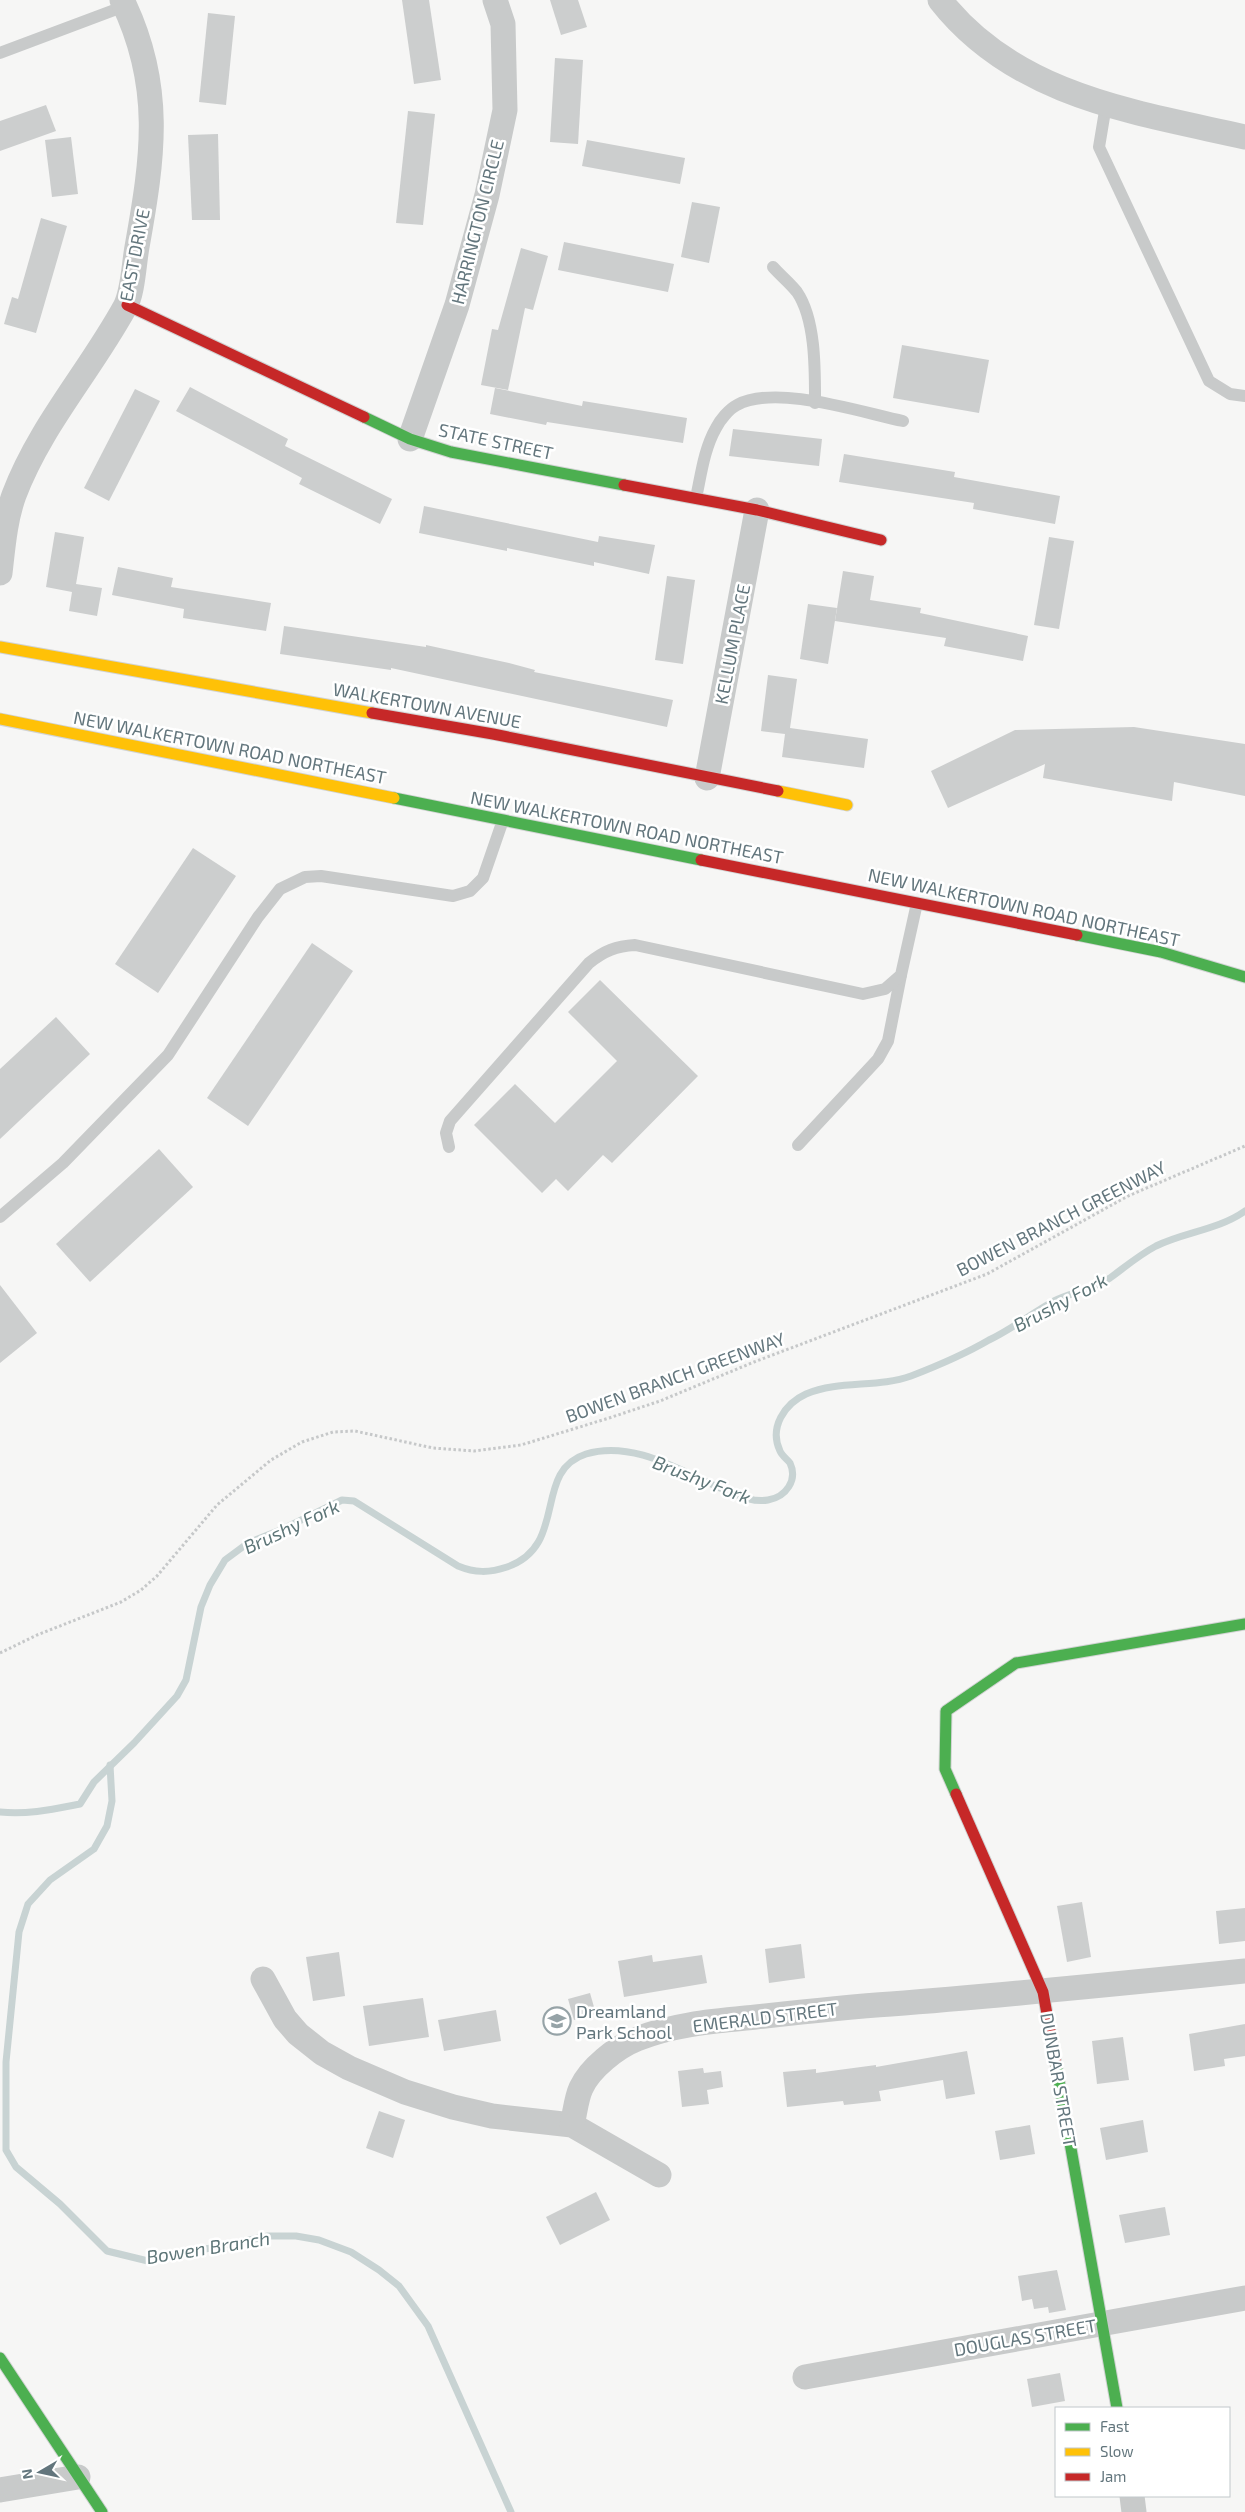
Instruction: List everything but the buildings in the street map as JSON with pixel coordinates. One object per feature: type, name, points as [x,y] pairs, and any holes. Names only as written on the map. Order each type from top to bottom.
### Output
[{"type":"street","name":"HARRINGTON CIRCLE","points":[[410,439],[457,305],[487,195],[505,110],[503,24],[495,0]]},
{"type":"street","points":[[940,0],[978,41],[1037,79],[1075,95],[1106,105],[1245,137]]},
{"type":"street","name":"EAST DRIVE","points":[[0,574],[4,535],[14,496],[34,451],[127,305],[150,176],[152,136],[151,96],[144,55],[135,26],[124,3]]},
{"type":"street","name":"STATE STREET","points":[[127,305],[410,439],[451,452],[757,510],[881,540]]},
{"type":"street","name":"KELLUM PLACE","points":[[707,778],[757,510]]},
{"type":"street","name":"WALKERTOWN AVENUE","points":[[0,647],[493,734],[847,805]]},
{"type":"street","name":"NEW WALKERTOWN ROAD NORTHEAST","points":[[0,719],[1161,952],[1245,977]]},
{"type":"street","name":"DUNBAR STREET","points":[[1117,2407],[1043,1992],[945,1769],[946,1711],[1016,1663],[1245,1624]]},
{"type":"street","name":"EMERALD STREET","points":[[572,2125],[578,2094],[582,2085],[595,2070],[618,2049],[636,2039],[664,2030],[714,2021],[836,2008],[1043,1992],[1245,1970]]},
{"type":"street","points":[[262,1979],[284,2019],[298,2034],[322,2053],[348,2068],[404,2092],[452,2107],[492,2116],[572,2125],[659,2175]]},
{"type":"street","name":"DOUGLAS STREET","points":[[805,2377],[1245,2298]]},
{"type":"street","points":[[0,2358],[102,2512]]},
{"type":"street","points":[[0,2490],[78,2477]]},
{"type":"street","points":[[1132,2497],[1134,2512]]},
{"type":"lane","points":[[0,54],[124,3]]},
{"type":"lane","points":[[1106,105],[1099,147],[1210,381],[1230,394],[1245,396]]},
{"type":"lane","points":[[773,267],[798,293],[806,314],[815,363],[815,403]]},
{"type":"lane","points":[[696,498],[706,454],[716,428],[736,405],[760,399],[785,396],[902,421]]},
{"type":"lane","points":[[0,1218],[63,1163],[168,1055],[258,917],[280,889],[305,877],[321,876],[453,896],[470,891],[483,878],[502,820]]},
{"type":"lane","points":[[798,1145],[878,1059],[888,1041],[916,903]]},
{"type":"lane","points":[[448,1147],[446,1133],[450,1121],[589,962],[604,952],[619,946],[635,945],[863,994],[885,989],[901,975]]},
{"type":"path","name":"BOWEN BRANCH GREENWAY","points":[[0,1653],[30,1638],[121,1602],[141,1590],[157,1576],[217,1505],[271,1460],[302,1442],[332,1432],[355,1431],[425,1447],[474,1452],[521,1445],[609,1418],[660,1401],[754,1362],[986,1274],[1128,1196],[1245,1146]]},
{"type":"waterway","name":"Brushy Fork","points":[[0,1812],[30,1812],[80,1804],[94,1782],[134,1743],[177,1696],[186,1680],[201,1607],[210,1585],[225,1560],[248,1543],[283,1529],[342,1500],[354,1501],[458,1566],[476,1571],[500,1569],[526,1557],[538,1543],[560,1476],[570,1463],[586,1454],[603,1451],[621,1451],[655,1459],[738,1495],[750,1499],[768,1500],[785,1491],[791,1481],[792,1469],[790,1463],[781,1453],[776,1434],[785,1410],[798,1398],[832,1387],[898,1380],[931,1368],[997,1336],[1054,1301],[1103,1282],[1156,1246],[1224,1223],[1245,1211]]},
{"type":"waterway","name":"Bowen Branch","points":[[110,1765],[112,1801],[107,1826],[94,1849],[50,1880],[28,1904],[19,1932],[6,2062],[6,2150],[16,2167],[60,2204],[107,2251],[148,2261],[268,2236],[296,2236],[319,2240],[351,2252],[379,2270],[399,2286],[428,2326],[511,2512]]},
{"type":"traffic: fast","points":[[364,417],[410,439],[451,452],[624,485]]},
{"type":"traffic: fast","points":[[394,798],[701,860]]},
{"type":"traffic: fast","points":[[1077,935],[1161,952],[1245,977]]},
{"type":"traffic: fast","points":[[956,1794],[945,1769],[946,1711],[1016,1663],[1245,1624]]},
{"type":"traffic: fast","points":[[1056,2064],[1117,2407]]},
{"type":"traffic: fast","points":[[0,2358],[102,2512]]},
{"type":"traffic: slow","points":[[0,647],[372,713]]},
{"type":"traffic: slow","points":[[0,719],[394,798]]},
{"type":"traffic: slow","points":[[778,791],[847,805]]},
{"type":"traffic: jam","points":[[127,305],[364,417]]},
{"type":"traffic: jam","points":[[624,485],[757,510],[881,540]]},
{"type":"traffic: jam","points":[[372,713],[493,734],[778,791]]},
{"type":"traffic: jam","points":[[701,860],[1077,935]]},
{"type":"traffic: jam","points":[[956,1794],[1043,1992],[1056,2064]]},
{"type":"place","name":"Dreamland Park School","points":[[557,2021]]}]
